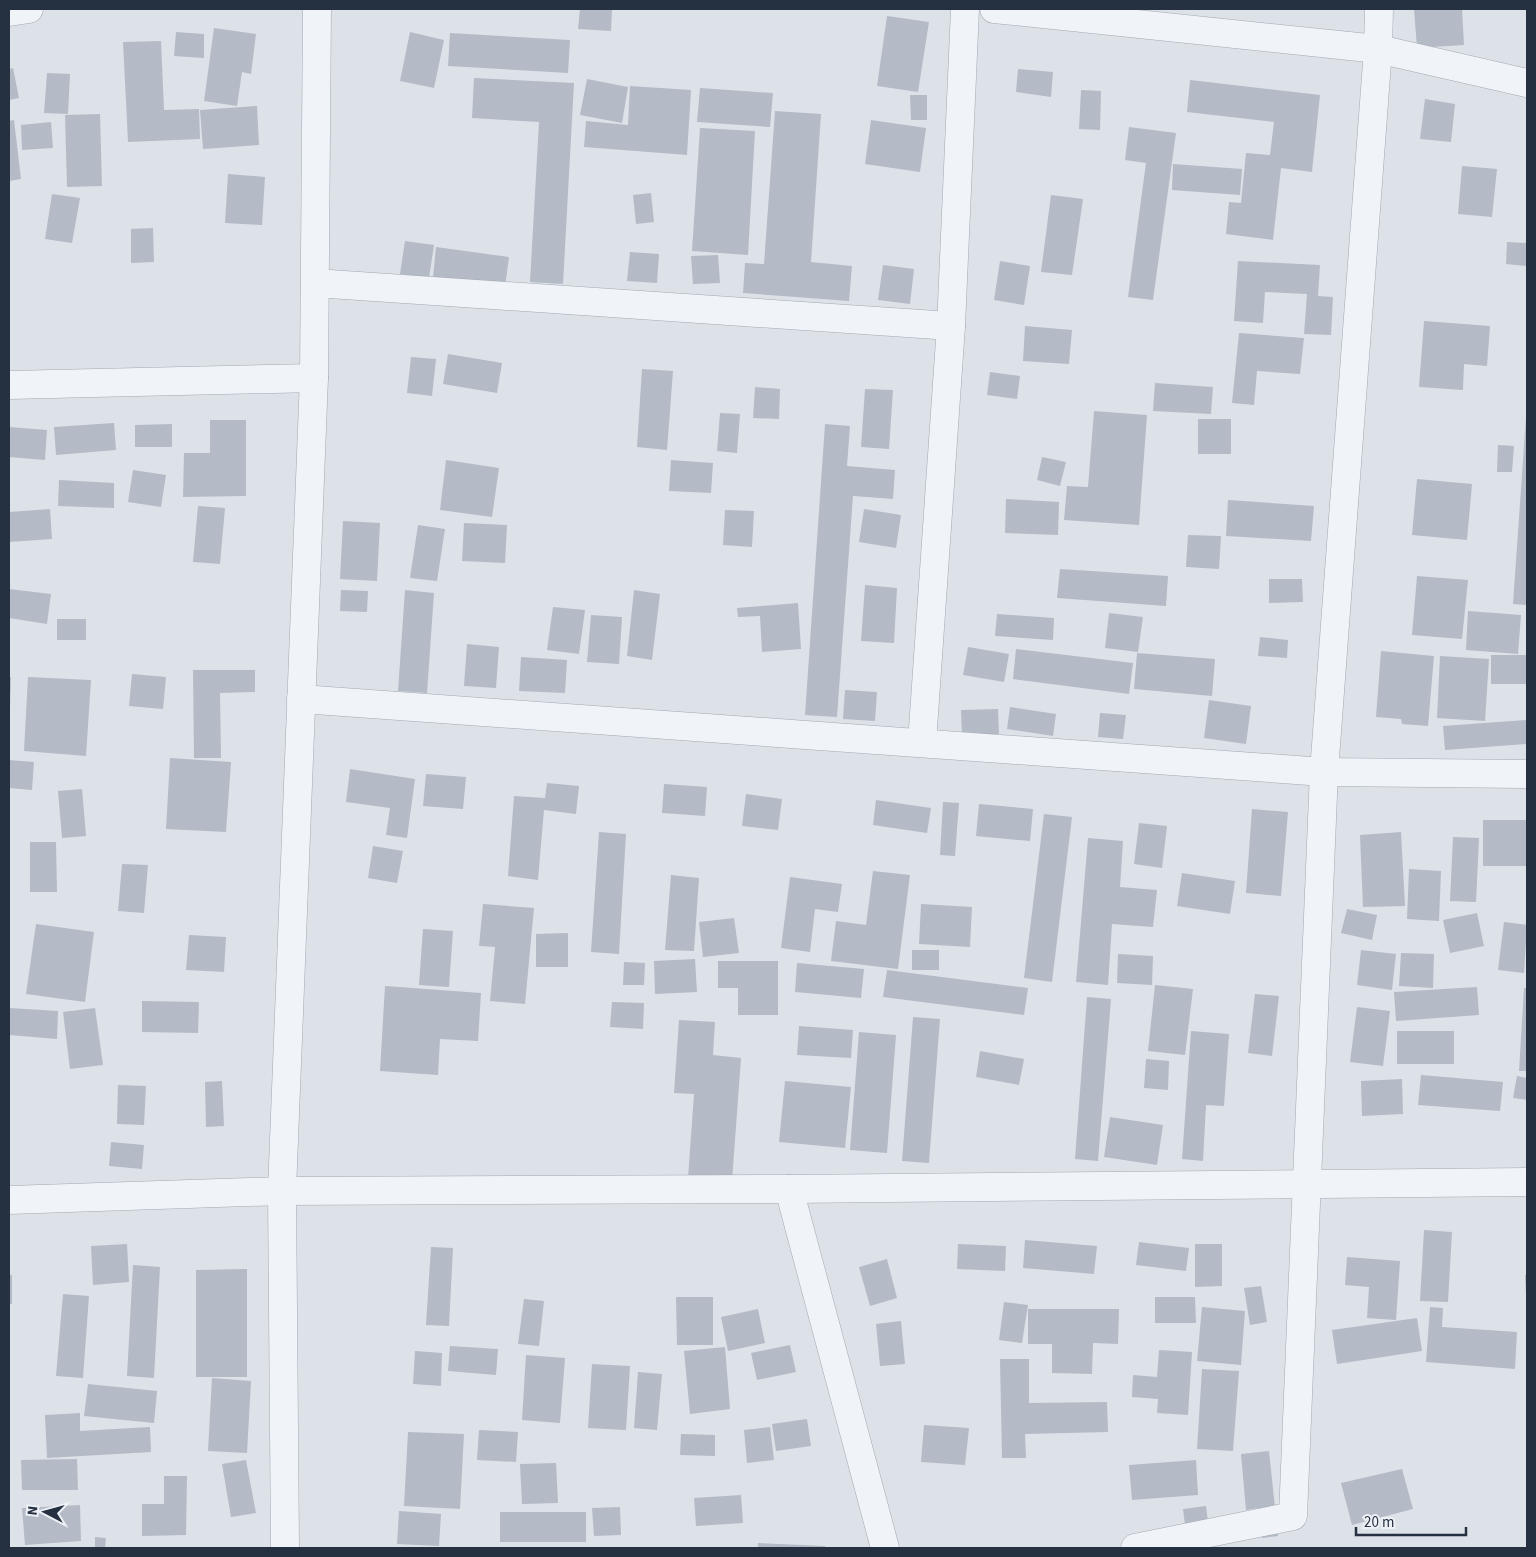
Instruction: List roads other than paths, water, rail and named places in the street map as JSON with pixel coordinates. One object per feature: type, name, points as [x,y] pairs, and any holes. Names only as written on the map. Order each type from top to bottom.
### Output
[{"type":"street","points":[[9,12],[29,9]]},
{"type":"street","points":[[284,1548],[282,1191],[314,378],[317,9]]},
{"type":"street","points":[[922,743],[951,326],[965,9]]},
{"type":"street","points":[[994,9],[1378,49],[1527,83]]},
{"type":"street","points":[[1135,1548],[1293,1516],[1324,772],[1378,49],[1379,9]]},
{"type":"street","points":[[315,283],[951,326]]},
{"type":"street","points":[[9,385],[314,378]]},
{"type":"street","points":[[301,699],[1324,772],[1527,774]]},
{"type":"street","points":[[9,1200],[282,1191],[789,1189],[1527,1182]]},
{"type":"street","points":[[789,1189],[885,1548]]}]
